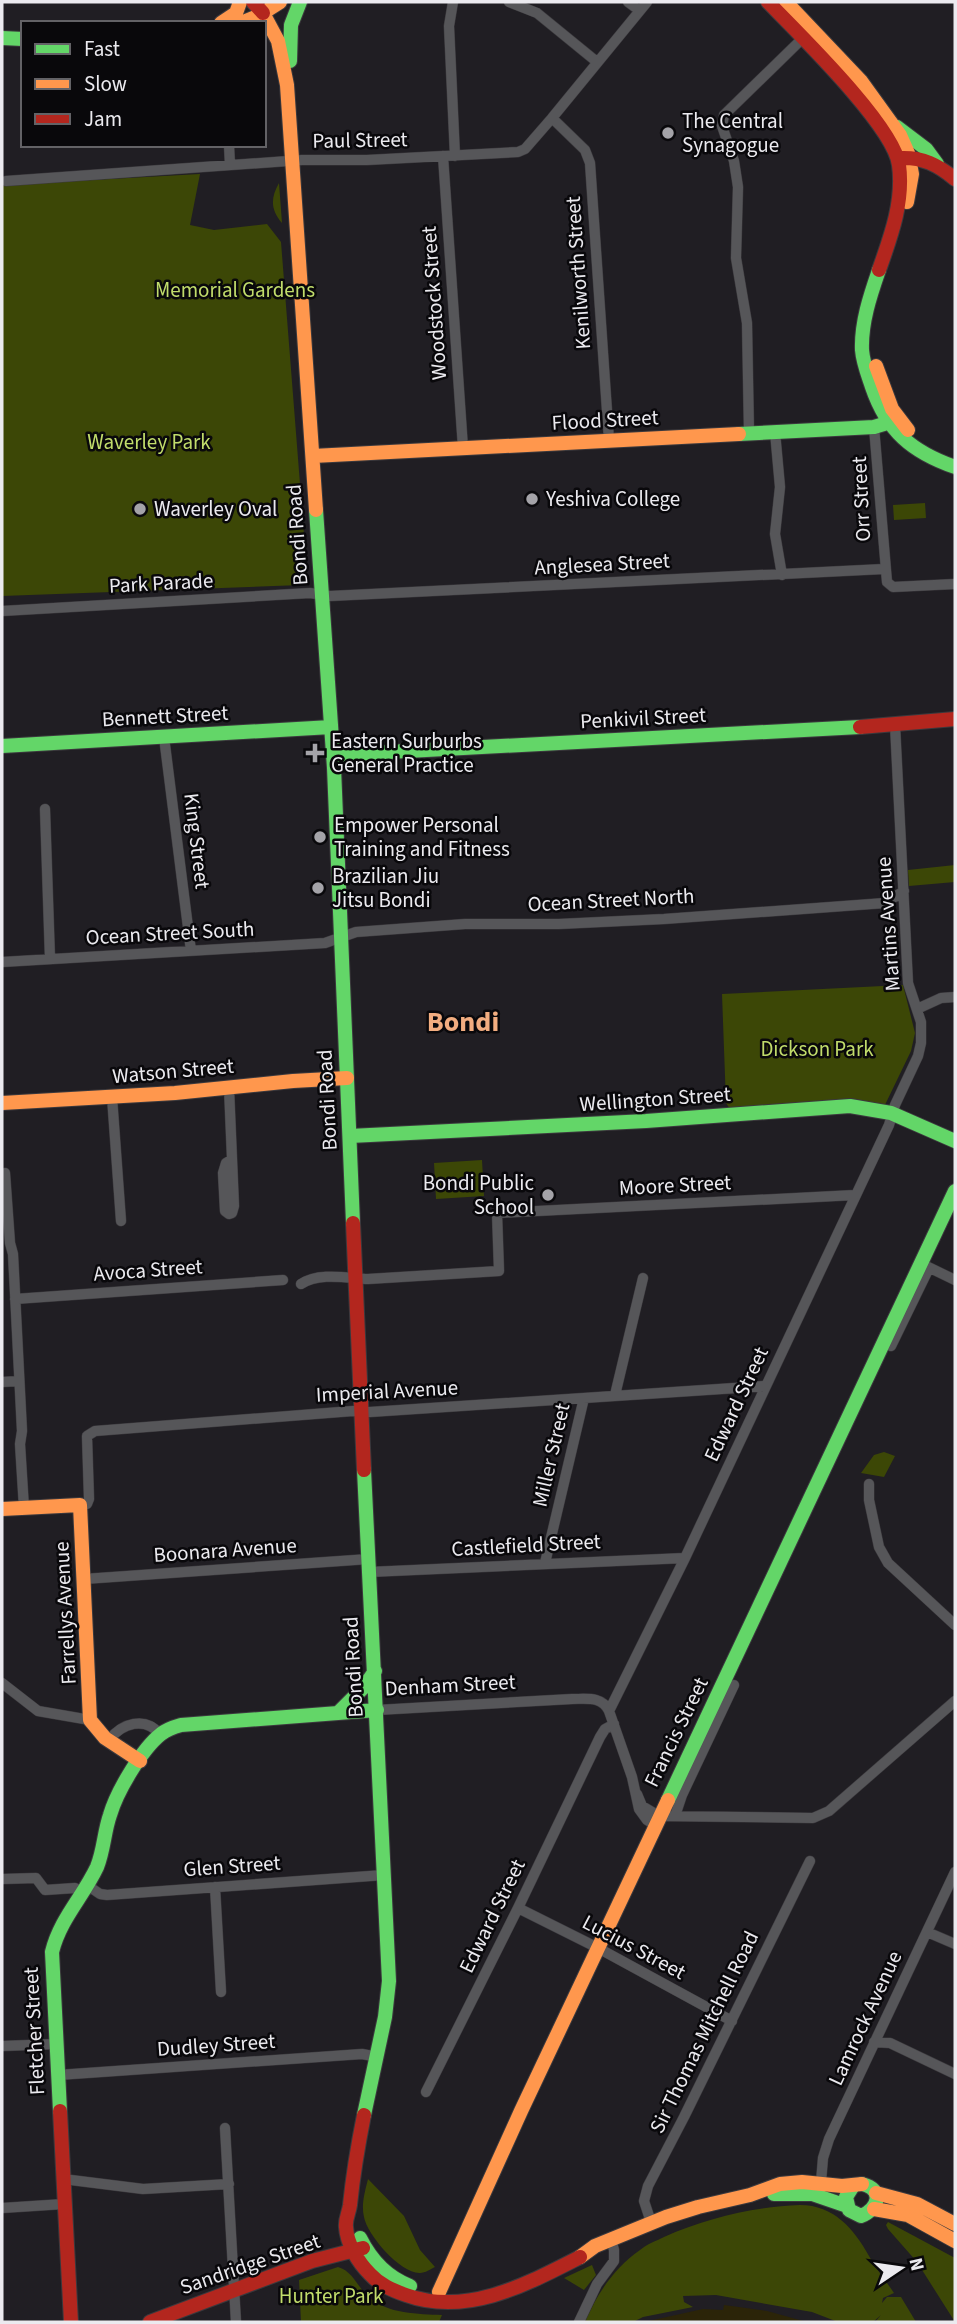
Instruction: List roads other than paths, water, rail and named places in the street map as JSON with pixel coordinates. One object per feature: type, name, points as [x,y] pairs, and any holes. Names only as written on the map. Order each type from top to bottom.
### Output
[{"type":"main road","points":[[224,21],[235,14],[240,2]]},
{"type":"main road","points":[[265,16],[280,2]]},
{"type":"main road","points":[[265,16],[293,2]]},
{"type":"main road","points":[[287,85],[289,33],[292,18],[300,2]]},
{"type":"main road","points":[[768,2],[879,125],[912,170],[911,187],[881,286],[872,344],[886,396],[887,423],[910,445],[942,463],[955,467]]},
{"type":"main road","points":[[803,38],[786,11],[785,2],[797,7],[892,123],[926,149],[937,164]]},
{"type":"main road","name":"Bondi Road","points":[[265,16],[280,46],[287,85],[323,595],[333,755],[389,1993],[351,2184],[350,2209],[359,2249],[369,2275],[384,2287],[403,2296],[439,2297],[460,2302],[492,2298],[587,2254],[595,2246],[651,2222],[699,2206],[757,2193]]},
{"type":"main road","points":[[2,38],[21,39]]},
{"type":"main road","points":[[266,40],[280,46]]},
{"type":"main road","points":[[892,123],[904,158]]},
{"type":"main road","points":[[904,158],[926,159],[955,178]]},
{"type":"main road","points":[[887,423],[904,427],[928,444],[955,456]]},
{"type":"main road","name":"Flood Street","points":[[313,456],[775,432],[887,423]]},
{"type":"main road","name":"Penkivil Street","points":[[333,755],[895,725],[955,719]]},
{"type":"main road","name":"Bennett Street","points":[[2,746],[331,727]]},
{"type":"main road","name":"Watson Street","points":[[2,1103],[347,1078]]},
{"type":"main road","name":"Wellington Street","points":[[349,1136],[659,1120],[850,1105],[893,1112],[955,1141]]},
{"type":"main road","name":"Francis Street","points":[[439,2297],[657,1820],[925,1265],[955,1191]]},
{"type":"main road","points":[[2,1510],[80,1505]]},
{"type":"main road","name":"Farrellys Avenue","points":[[80,1505],[90,1720]]},
{"type":"main road","points":[[338,1713],[364,1687],[375,1671]]},
{"type":"main road","name":"Denham Street","points":[[160,1734],[184,1725],[377,1710]]},
{"type":"main road","points":[[90,1720],[94,1728],[140,1761],[160,1734]]},
{"type":"main road","name":"Fletcher Street","points":[[71,2322],[52,1952],[56,1934],[66,1914],[103,1854],[113,1806],[140,1761]]},
{"type":"main road","points":[[757,2193],[788,2183],[821,2182],[853,2186],[863,2184],[876,2193],[874,2209]]},
{"type":"main road","points":[[847,2206],[847,2193],[853,2186]]},
{"type":"main road","points":[[757,2193],[811,2194],[847,2206],[853,2213],[861,2216],[874,2209],[895,2210],[908,2214],[955,2241]]},
{"type":"main road","points":[[876,2193],[919,2204],[955,2224]]},
{"type":"main road","name":"Sandridge Street","points":[[150,2322],[312,2261],[359,2249]]},
{"type":"street","points":[[453,2],[449,26],[455,156]]},
{"type":"street","points":[[509,2],[537,13],[597,62]]},
{"type":"street","points":[[628,2],[639,10]]},
{"type":"street","name":"Paul Street","points":[[6,181],[293,161],[518,152],[525,149],[552,118],[647,2]]},
{"type":"street","points":[[749,433],[747,323],[736,258],[738,187],[734,161],[723,132],[722,121],[724,115],[803,38]]},
{"type":"street","name":"Kenilworth Street","points":[[552,118],[585,150],[590,163],[609,440]]},
{"type":"street","points":[[229,147],[230,165]]},
{"type":"street","name":"Woodstock Street","points":[[443,156],[463,448]]},
{"type":"street","name":"Orr Street","points":[[884,569],[887,423]]},
{"type":"street","points":[[775,432],[780,487],[775,534],[782,575]]},
{"type":"street","points":[[884,569],[887,582],[892,587],[955,584]]},
{"type":"street","name":"Anglesea Street","points":[[323,595],[884,569]]},
{"type":"street","name":"Park Parade","points":[[2,611],[310,593],[323,595]]},
{"type":"street","name":"Martins Avenue","points":[[893,1112],[920,1049],[922,1027],[908,982],[895,725]]},
{"type":"street","name":"King Street","points":[[164,737],[191,951]]},
{"type":"street","points":[[45,808],[50,959]]},
{"type":"street","name":"Ocean Street North","points":[[340,937],[356,932],[465,924],[559,924],[664,919],[885,903],[904,891]]},
{"type":"street","points":[[885,903],[898,907],[905,913]]},
{"type":"street","name":"Ocean Street South","points":[[2,962],[325,943],[340,937]]},
{"type":"street","points":[[917,1009],[941,998],[955,997]]},
{"type":"street","points":[[229,1088],[231,1160]]},
{"type":"street","points":[[112,1097],[121,1221]]},
{"type":"street","name":"Edward Street","points":[[609,1711],[685,1558],[893,1112]]},
{"type":"street","points":[[5,1173],[6,1243],[13,1254],[24,1508]]},
{"type":"street","name":"Moore Street","points":[[356,1278],[499,1271],[497,1213],[855,1195]]},
{"type":"street","points":[[925,1265],[955,1280]]},
{"type":"street","name":"Francis Street","points":[[891,1346],[925,1265]]},
{"type":"street","points":[[301,1284],[313,1279],[356,1278]]},
{"type":"street","points":[[615,1395],[643,1278]]},
{"type":"street","name":"Avoca Street","points":[[15,1299],[283,1280]]},
{"type":"street","points":[[2,1382],[19,1381]]},
{"type":"street","name":"Imperial Avenue","points":[[80,1505],[87,1504],[89,1499],[87,1440],[92,1432],[766,1386]]},
{"type":"street","name":"Miller Street","points":[[545,1563],[584,1398]]},
{"type":"street","points":[[869,1484],[869,1500],[879,1548],[888,1563],[955,1625]]},
{"type":"street","name":"Castlefield Street","points":[[369,1566],[685,1558]]},
{"type":"street","name":"Boonara Avenue","points":[[84,1579],[369,1566]]},
{"type":"street","points":[[2,1683],[38,1711],[90,1720]]},
{"type":"street","name":"Francis Street","points":[[676,1816],[682,1795],[734,1685]]},
{"type":"street","name":"Denham Street","points":[[377,1710],[591,1699],[605,1703],[609,1711]]},
{"type":"street","points":[[609,1711],[636,1794],[642,1806],[657,1820],[676,1816],[813,1818],[829,1811],[955,1700]]},
{"type":"street","points":[[110,1740],[119,1729],[134,1724],[149,1724],[160,1734]]},
{"type":"street","name":"Edward Street","points":[[426,2092],[600,1737],[605,1729],[614,1724]]},
{"type":"street","name":"Sir Thomas Mitchell Road","points":[[651,2222],[644,2201],[648,2186],[810,1861]]},
{"type":"street","name":"Lamrock Avenue","points":[[821,2182],[821,2168],[827,2143],[955,1872]]},
{"type":"street","name":"Glen Street","points":[[2,1880],[36,1878],[45,1890],[84,1888],[107,1895],[384,1875]]},
{"type":"street","points":[[215,1887],[221,1992]]},
{"type":"street","name":"Lucius Street","points":[[518,1908],[732,2021]]},
{"type":"street","points":[[927,1932],[955,1944]]},
{"type":"street","points":[[874,2042],[890,2043],[955,2074]]},
{"type":"street","points":[[2,2046],[56,2044]]},
{"type":"street","name":"Dudley Street","points":[[58,2075],[362,2054],[378,2057]]},
{"type":"street","points":[[225,2128],[236,2322]]},
{"type":"street","points":[[63,2179],[143,2189],[229,2184]]},
{"type":"street","points":[[2,2208],[64,2204]]},
{"type":"street","points":[[579,2322],[597,2284],[614,2262],[611,2239]]},
{"type":"place","name":"The Central Synagogue","points":[[668,133]]},
{"type":"place","name":"Yeshiva College","points":[[532,499]]},
{"type":"place","name":"Waverley Oval","points":[[140,509]]},
{"type":"place","name":"Eastern Surburbs General Practice","points":[[315,753]]},
{"type":"place","name":"Empower Personal Training and Fitness","points":[[320,837]]},
{"type":"place","name":"Brazilian Jiu Jitsu Bondi","points":[[318,888]]},
{"type":"place","name":"Bondi Public School","points":[[548,1195]]},
{"type":"district","name":"Bondi","points":[[463,1021]]},
{"type":"park label","name":"Memorial Gardens","points":[[235,290]]},
{"type":"park label","name":"Waverley Park","points":[[149,442]]},
{"type":"park label","name":"Dickson Park","points":[[817,1049]]},
{"type":"park label","name":"Hunter Park","points":[[331,2296]]}]
